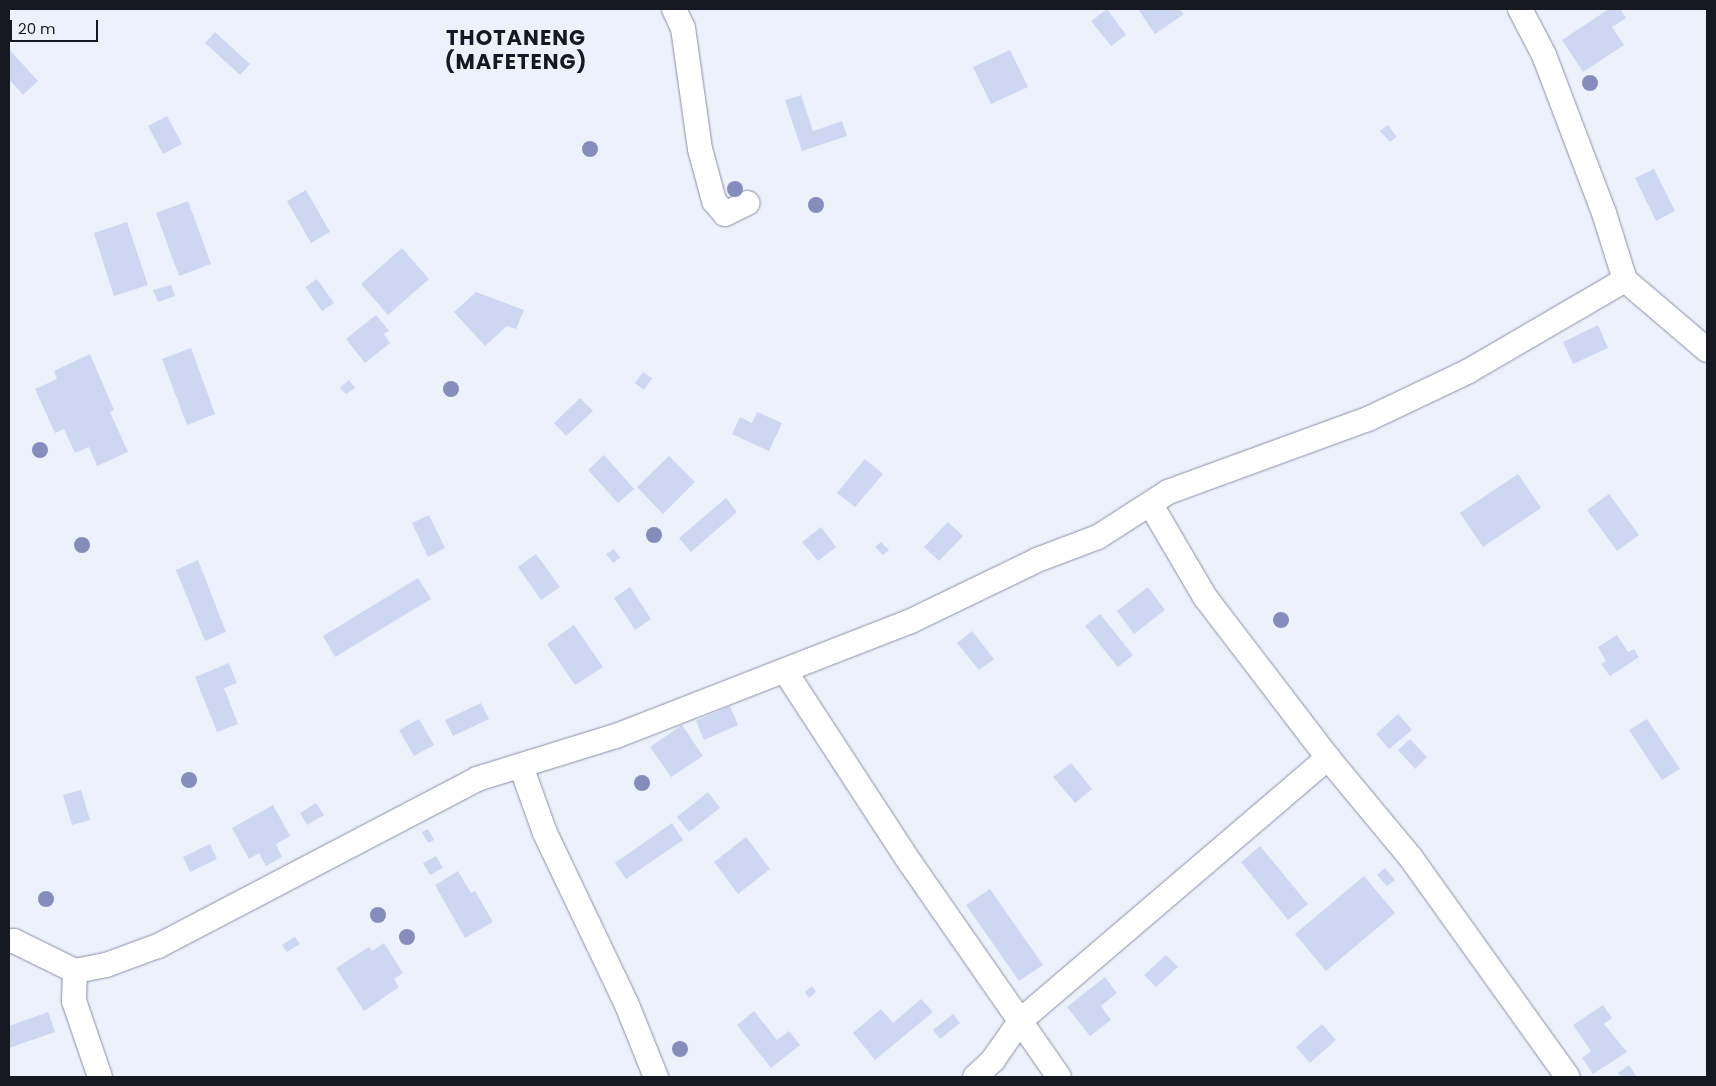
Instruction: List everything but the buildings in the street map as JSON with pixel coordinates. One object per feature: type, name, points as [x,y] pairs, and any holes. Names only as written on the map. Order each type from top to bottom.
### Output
[{"type":"street","points":[[674,9],[683,28],[700,149],[710,192],[725,214],[748,203]]},
{"type":"street","points":[[1520,9],[1544,55],[1604,213],[1625,280],[1707,350]]},
{"type":"street","points":[[9,941],[14,940],[75,971],[106,966],[158,946],[477,779],[616,736],[909,622],[1038,560],[1098,537],[1151,505],[1168,492],[1386,410],[1467,372],[1625,280]]},
{"type":"street","points":[[1151,505],[1205,597],[1328,758],[1411,858],[1568,1077]]},
{"type":"street","points":[[785,671],[911,864],[1059,1077]]},
{"type":"street","points":[[975,1077],[993,1060],[1021,1020],[1328,758]]},
{"type":"street","points":[[521,766],[545,833],[627,1005],[649,1074]]},
{"type":"street","points":[[75,971],[74,1002],[100,1077]]},
{"type":"district","name":"THOTANENG (MAFETENG)","points":[[516,50]]}]
